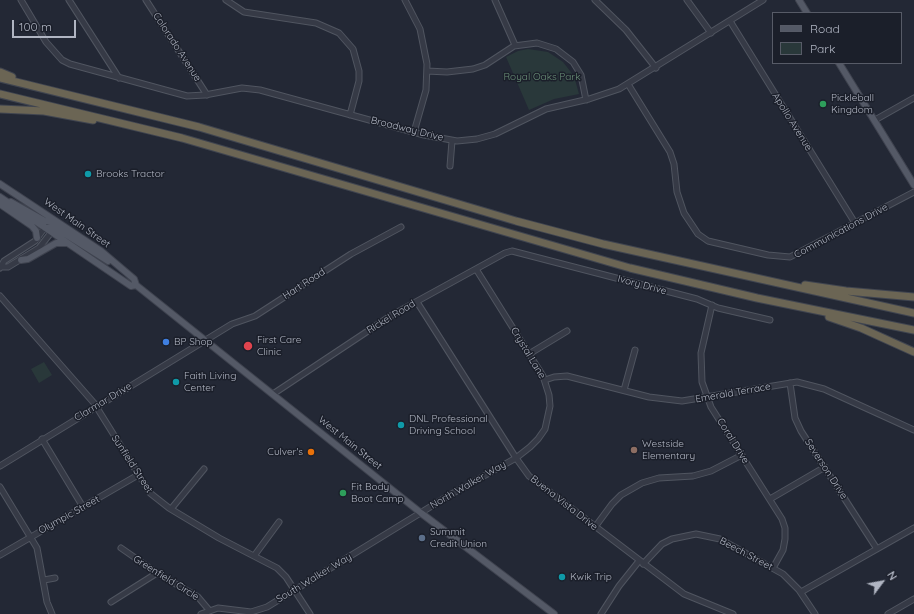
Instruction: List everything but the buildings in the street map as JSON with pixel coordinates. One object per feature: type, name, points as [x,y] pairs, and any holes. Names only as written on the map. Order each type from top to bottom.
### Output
[{"type":"highway","points":[[0,72],[59,93]]},
{"type":"highway","points":[[0,78],[199,127],[516,221],[603,244],[914,313]]},
{"type":"highway","points":[[0,94],[164,134],[630,268],[773,301],[914,330]]},
{"type":"highway","points":[[0,109],[64,114],[164,134]]},
{"type":"highway","points":[[718,270],[846,291],[914,297]]},
{"type":"highway","points":[[773,301],[837,319],[914,352]]},
{"type":"main road","points":[[799,0],[806,12]]},
{"type":"main road","points":[[840,64],[914,186]]},
{"type":"main road","name":"West Main Street","points":[[0,184],[51,225],[67,243],[131,286],[136,285]]},
{"type":"main road","points":[[0,200],[32,226],[36,231],[36,240]]},
{"type":"main road","name":"West Main Street","points":[[0,200],[89,242],[134,278],[136,285],[207,340],[421,513],[554,614]]},
{"type":"main road","points":[[21,260],[28,259],[56,243],[67,243]]},
{"type":"street","name":"Broadway Drive","points":[[21,0],[46,42],[62,60],[70,64],[188,96],[207,95],[233,89],[250,88],[414,132],[452,140],[477,139],[495,134],[546,109],[609,93],[656,68],[763,0]]},
{"type":"street","points":[[69,0],[119,78]]},
{"type":"street","name":"Colorado Avenue","points":[[146,0],[207,95]]},
{"type":"street","points":[[405,0],[416,18],[424,40],[427,71],[426,90],[414,132]]},
{"type":"street","points":[[495,0],[515,46]]},
{"type":"street","points":[[595,0],[626,30],[656,68]]},
{"type":"street","points":[[687,0],[711,33]]},
{"type":"street","points":[[228,1],[244,12],[316,23],[339,33],[352,49],[360,70],[359,81],[350,115]]},
{"type":"street","name":"Apollo Avenue","points":[[730,21],[855,223]]},
{"type":"street","points":[[427,71],[447,72],[473,69],[485,65],[515,46],[537,43],[551,46],[560,51],[573,62],[581,75],[586,100]]},
{"type":"street","name":"Communications Drive","points":[[628,84],[670,152],[674,164],[674,177],[680,204],[689,221],[701,237],[714,244],[787,258],[806,250],[914,192]]},
{"type":"street","points":[[875,120],[914,98]]},
{"type":"street","points":[[450,166],[452,140]]},
{"type":"street","points":[[21,260],[21,256],[51,225]]},
{"type":"street","points":[[0,267],[8,267],[39,248],[51,225]]},
{"type":"street","name":"Hart Road","points":[[207,340],[232,324],[255,316],[351,254],[401,228]]},
{"type":"street","points":[[0,267],[4,261],[36,240]]},
{"type":"street","name":"Rickel Road","points":[[273,394],[381,322],[505,253],[514,251]]},
{"type":"street","name":"Ivory Drive","points":[[514,251],[697,299],[712,306],[770,320]]},
{"type":"street","name":"Crystal Lane","points":[[476,269],[545,380],[550,406],[544,428],[530,447],[516,458]]},
{"type":"street","name":"Sunfield Street","points":[[0,296],[96,406],[150,493],[171,509],[219,538],[280,571],[295,590],[310,614]]},
{"type":"street","name":"Buena Vista Drive","points":[[417,302],[529,476],[684,594],[733,614]]},
{"type":"street","name":"Coral Drive","points":[[712,306],[700,360],[702,382],[708,398],[782,519],[785,528],[783,550],[773,568]]},
{"type":"street","points":[[529,354],[567,331]]},
{"type":"street","name":"Clarmar Drive","points":[[0,466],[96,406],[207,340]]},
{"type":"street","points":[[624,390],[634,350]]},
{"type":"street","name":"Emerald Terrace","points":[[545,380],[554,377],[568,376],[666,400],[682,401],[708,398],[790,383],[809,384],[824,389],[914,430]]},
{"type":"street","name":"Severson Drive","points":[[790,383],[797,423],[877,549]]},
{"type":"street","points":[[42,439],[83,507]]},
{"type":"street","points":[[595,527],[612,504],[621,495],[642,483],[660,478],[693,476],[711,471],[742,455]]},
{"type":"street","name":"North Walker Way","points":[[421,513],[516,458]]},
{"type":"street","points":[[770,499],[825,467]]},
{"type":"street","points":[[171,509],[204,469]]},
{"type":"street","name":"Olympic Street","points":[[0,555],[30,536],[138,475]]},
{"type":"street","points":[[0,487],[30,536],[39,554],[48,602],[52,614]]},
{"type":"street","name":"South Walker Way","points":[[201,614],[209,610],[226,607],[242,612],[251,612],[267,607],[421,513]]},
{"type":"street","points":[[254,556],[279,522]]},
{"type":"street","points":[[801,592],[914,528]]},
{"type":"street","name":"Beech Street","points":[[601,614],[608,601],[641,562],[662,544],[684,535],[696,534],[720,539],[773,568],[792,582],[801,592],[815,614]]},
{"type":"street","name":"Greenfield Circle","points":[[120,548],[157,573],[198,597],[209,610]]},
{"type":"street","points":[[112,602],[157,573]]},
{"type":"street","points":[[44,580],[55,578]]},
{"type":"street","points":[[888,614],[914,599]]},
{"type":"green space","name":"Royal Oaks Park","points":[[528,49],[548,52],[563,62],[574,76],[579,94],[554,99],[529,110],[506,57],[518,51]]},
{"type":"green space","points":[[44,362],[52,375],[39,383],[31,369]]},
{"type":"place","name":"Pickleball Kingdom","points":[[823,104]]},
{"type":"place","name":"Brooks Tractor","points":[[88,174]]},
{"type":"place","name":"BP Shop","points":[[166,342]]},
{"type":"place","name":"First Care Clinic","points":[[248,346]]},
{"type":"place","name":"Faith Living Center","points":[[176,382]]},
{"type":"place","name":"DNL Professional Driving School","points":[[401,425]]},
{"type":"place","name":"Westside Elementary","points":[[634,450]]},
{"type":"place","name":"Culver's","points":[[311,452]]},
{"type":"place","name":"Fit Body Boot Camp","points":[[343,493]]},
{"type":"place","name":"Summit Credit Union","points":[[422,538]]},
{"type":"place","name":"Kwik Trip","points":[[562,577]]}]
